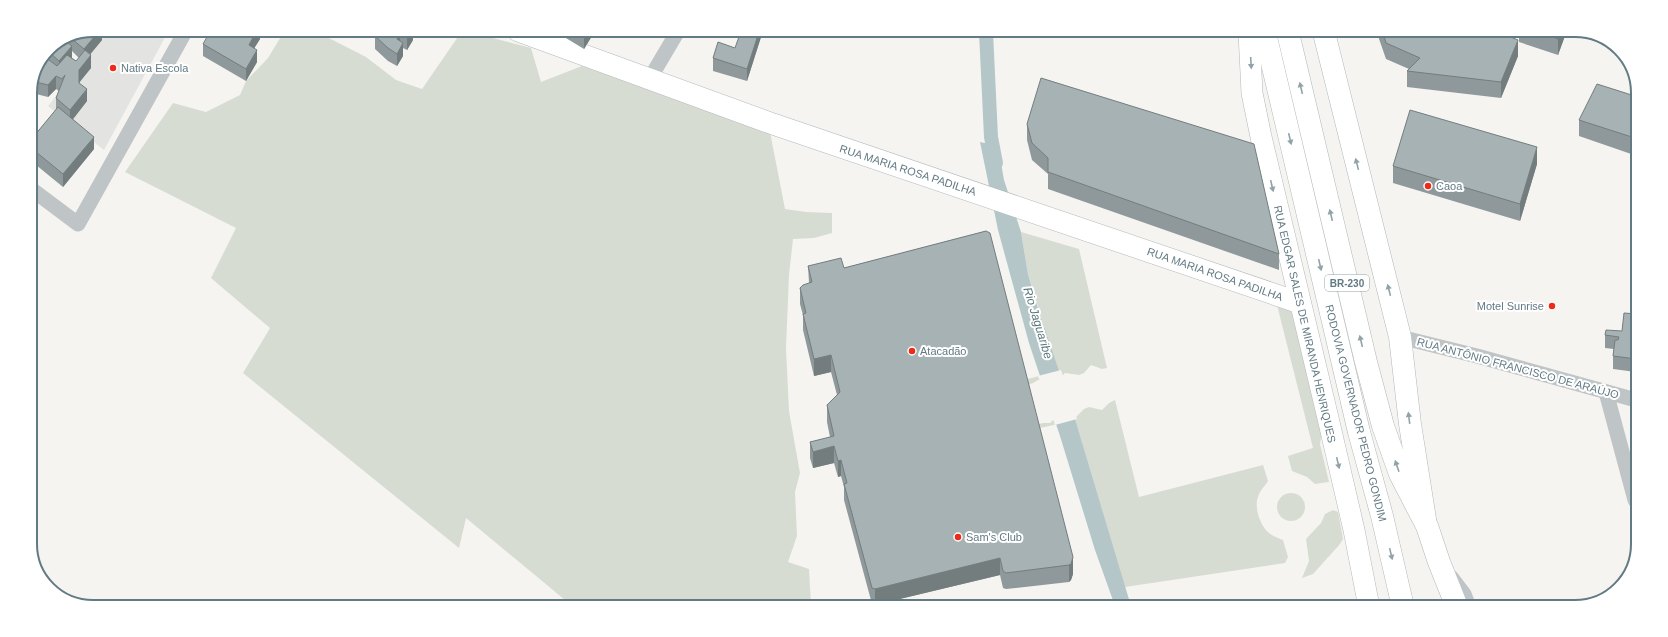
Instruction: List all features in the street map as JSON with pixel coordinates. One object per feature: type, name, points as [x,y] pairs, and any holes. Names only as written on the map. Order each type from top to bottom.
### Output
[{"type":"main road","name":"RUA MARIA ROSA PADILHA","points":[[534,37],[649,80],[891,165],[1017,206],[1300,303]]},
{"type":"main road","name":"RUA EDGAR SALES DE MIRANDA HENRIQUES","points":[[1249,37],[1252,93],[1261,137],[1328,418],[1368,600]]},
{"type":"main road","name":"RODOVIA GOVERNADOR PEDRO GONDIM","points":[[1266,37],[1359,432],[1382,516],[1401,600]]},
{"type":"main road","name":"RODOVIA GOVERNADOR PEDRO GONDIM","points":[[1289,37],[1366,362],[1383,426],[1400,474],[1427,526],[1454,600]]},
{"type":"main road","points":[[1325,37],[1400,337],[1410,424],[1427,526]]},
{"type":"street","points":[[37,193],[78,224],[182,37]]},
{"type":"street","points":[[649,80],[674,37]]},
{"type":"street","name":"RUA ANTÔNIO FRANCISCO DE ARAÚJO","points":[[1400,337],[1477,356],[1631,399]]},
{"type":"street","points":[[1606,392],[1631,485]]},
{"type":"street","points":[[1439,562],[1458,584],[1466,600]]},
{"type":"shaded area","name":"Nativa Escola","points":[[103,37],[165,37],[104,150],[48,106]]},
{"type":"shaded area","points":[[281,37],[327,37],[366,57],[396,80],[422,89],[458,37],[489,37],[531,48],[541,82],[582,66],[770,132],[785,209],[806,212],[832,213],[832,233],[814,238],[793,239],[789,275],[786,348],[789,411],[800,473],[795,492],[797,536],[788,562],[809,569],[811,600],[565,600],[466,518],[459,548],[243,373],[270,328],[211,278],[236,228],[125,172],[173,103],[206,112],[240,95],[246,81],[268,58]]},
{"type":"shaded area","points":[[1021,232],[1079,249],[1107,368],[1102,369],[1091,365],[1084,373],[1079,375],[1065,373],[1058,380],[1038,380],[1025,386],[1024,380],[1058,371],[1028,274]]},
{"type":"shaded area","points":[[1277,305],[1291,308],[1322,431],[1320,444],[1329,482],[1315,484],[1307,477],[1292,471],[1288,456],[1313,448]]},
{"type":"shaded area","points":[[1115,400],[1139,497],[1263,465],[1268,481],[1259,495],[1257,501],[1257,511],[1265,529],[1271,535],[1283,540],[1288,557],[1285,563],[1125,587],[1075,420],[1036,429],[1035,425],[1050,423],[1056,417],[1076,417],[1084,409],[1089,407],[1102,410],[1109,403]]},
{"type":"shaded area","points":[[1291,493],[1301,497],[1305,507],[1301,517],[1291,521],[1281,517],[1277,507],[1281,497]]},
{"type":"shaded area","points":[[1333,510],[1338,512],[1343,539],[1313,574],[1302,578],[1309,561],[1306,539],[1321,523],[1325,514]]},
{"type":"water","points":[[980,142],[998,146],[1004,180],[1021,232],[1028,274],[1075,419],[1129,600],[1113,600],[1095,550],[1060,436],[1029,343],[998,230]]},
{"type":"pier","points":[[1061,370],[1077,419],[1055,425],[1038,376]]},
{"type":"building","points":[[94,37],[84,49],[74,40]]},
{"type":"building","points":[[207,37],[253,37],[249,45],[257,50],[246,69],[203,44]]},
{"type":"building","points":[[376,37],[398,37],[397,39],[403,43],[397,54]]},
{"type":"building","points":[[739,37],[757,37],[747,69],[713,58],[718,42],[735,48]]},
{"type":"building","points":[[1384,37],[1511,37],[1518,40],[1501,82],[1407,71],[1420,58],[1386,43]]},
{"type":"building","points":[[68,43],[72,46],[59,61],[52,54]]},
{"type":"building","points":[[85,50],[91,55],[79,70],[79,83],[87,89],[70,110],[56,98],[65,75],[62,79],[56,76],[48,85],[38,82],[41,72],[48,59],[57,66],[67,55],[76,61]]},
{"type":"building","points":[[1041,78],[1254,144],[1279,254],[1048,172],[1048,158],[1032,143],[1027,124]]},
{"type":"building","points":[[1597,84],[1631,95],[1631,137],[1579,120]]},
{"type":"building","points":[[58,107],[94,137],[63,174],[37,153],[37,132]]},
{"type":"building","points":[[1410,110],[1537,147],[1520,204],[1393,166]]},
{"type":"building","points":[[986,231],[990,233],[1073,557],[1071,564],[1006,573],[1003,571],[1000,558],[875,589],[872,588],[844,484],[847,483],[841,460],[838,461],[834,446],[813,452],[810,442],[834,436],[827,405],[840,392],[831,355],[814,359],[803,314],[806,313],[800,288],[803,285],[812,282],[808,266],[841,258],[844,268]]},
{"type":"building","points":[[1624,313],[1631,314],[1631,358],[1613,356],[1615,340],[1618,340],[1619,337],[1605,335],[1606,330],[1622,331]]},
{"type":"waterway","name":"Rio Jaguaribe","points":[[986,37],[991,137],[996,163]]},
{"type":"place","name":"Nativa Escola","points":[[113,68]]},
{"type":"place","name":"Caoa","points":[[1428,186]]},
{"type":"place","name":"Motel Sunrise","points":[[1552,306]]},
{"type":"place","name":"Atacadão","points":[[912,351]]},
{"type":"place","name":"Sam's Club","points":[[958,537]]}]
